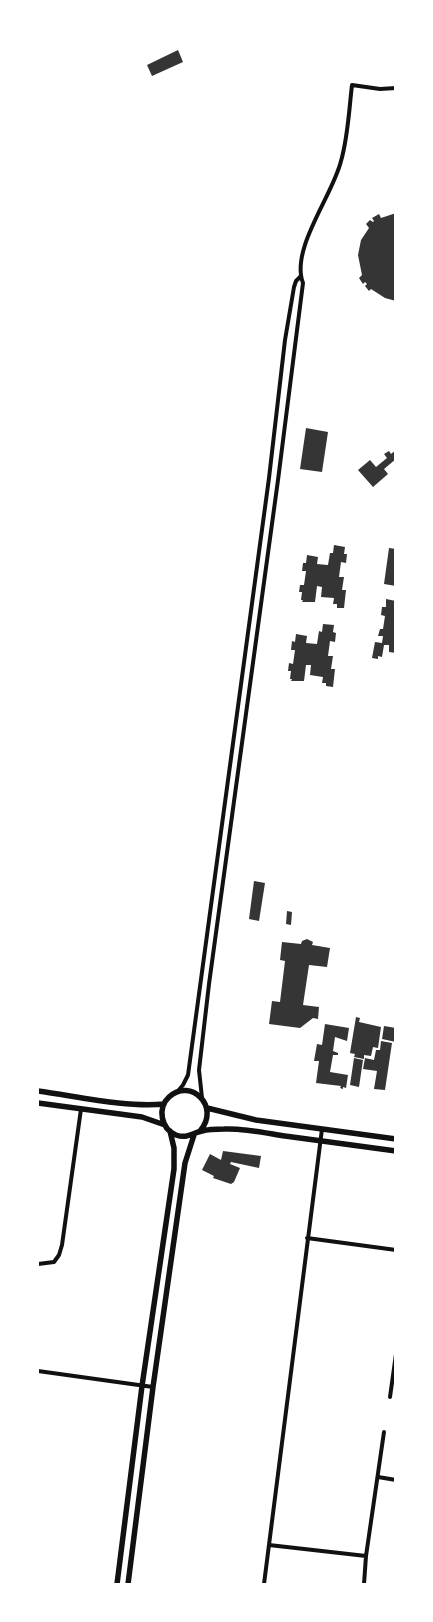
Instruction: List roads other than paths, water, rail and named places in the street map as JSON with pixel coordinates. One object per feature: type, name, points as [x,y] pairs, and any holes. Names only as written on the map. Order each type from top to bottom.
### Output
[{"type":"main road","points":[[38,1091],[126,1103],[164,1104]]},
{"type":"main road","points":[[128,1584],[184,1163],[197,1133],[207,1121],[207,1108],[202,1098],[190,1091],[177,1092],[170,1097],[164,1104],[162,1118],[165,1126]]},
{"type":"main road","points":[[38,1103],[142,1117],[165,1126],[182,1137],[229,1129],[396,1150]]},
{"type":"main road","points":[[207,1108],[240,1117],[396,1139]]},
{"type":"main road","points":[[117,1584],[142,1386],[174,1169],[174,1148],[170,1131]]},
{"type":"street","points":[[202,1098],[199,1070],[209,984],[278,480],[307,237],[334,183],[342,159],[352,85],[380,89],[396,88]]},
{"type":"street","points":[[177,1092],[188,1075],[269,478],[283,360],[294,287],[296,281],[301,276]]},
{"type":"street","points":[[283,360],[293,362]]},
{"type":"street","points":[[269,478],[278,480]]},
{"type":"street","points":[[38,1264],[54,1262],[61,1250],[81,1109]]},
{"type":"street","points":[[264,1584],[322,1129]]},
{"type":"street","points":[[307,1238],[396,1250]]},
{"type":"street","points":[[390,1397],[396,1354]]},
{"type":"street","points":[[38,1371],[153,1387]]},
{"type":"street","points":[[364,1584],[366,1556],[384,1432]]},
{"type":"street","points":[[378,1478],[396,1480]]},
{"type":"street","points":[[269,1544],[366,1556]]}]
